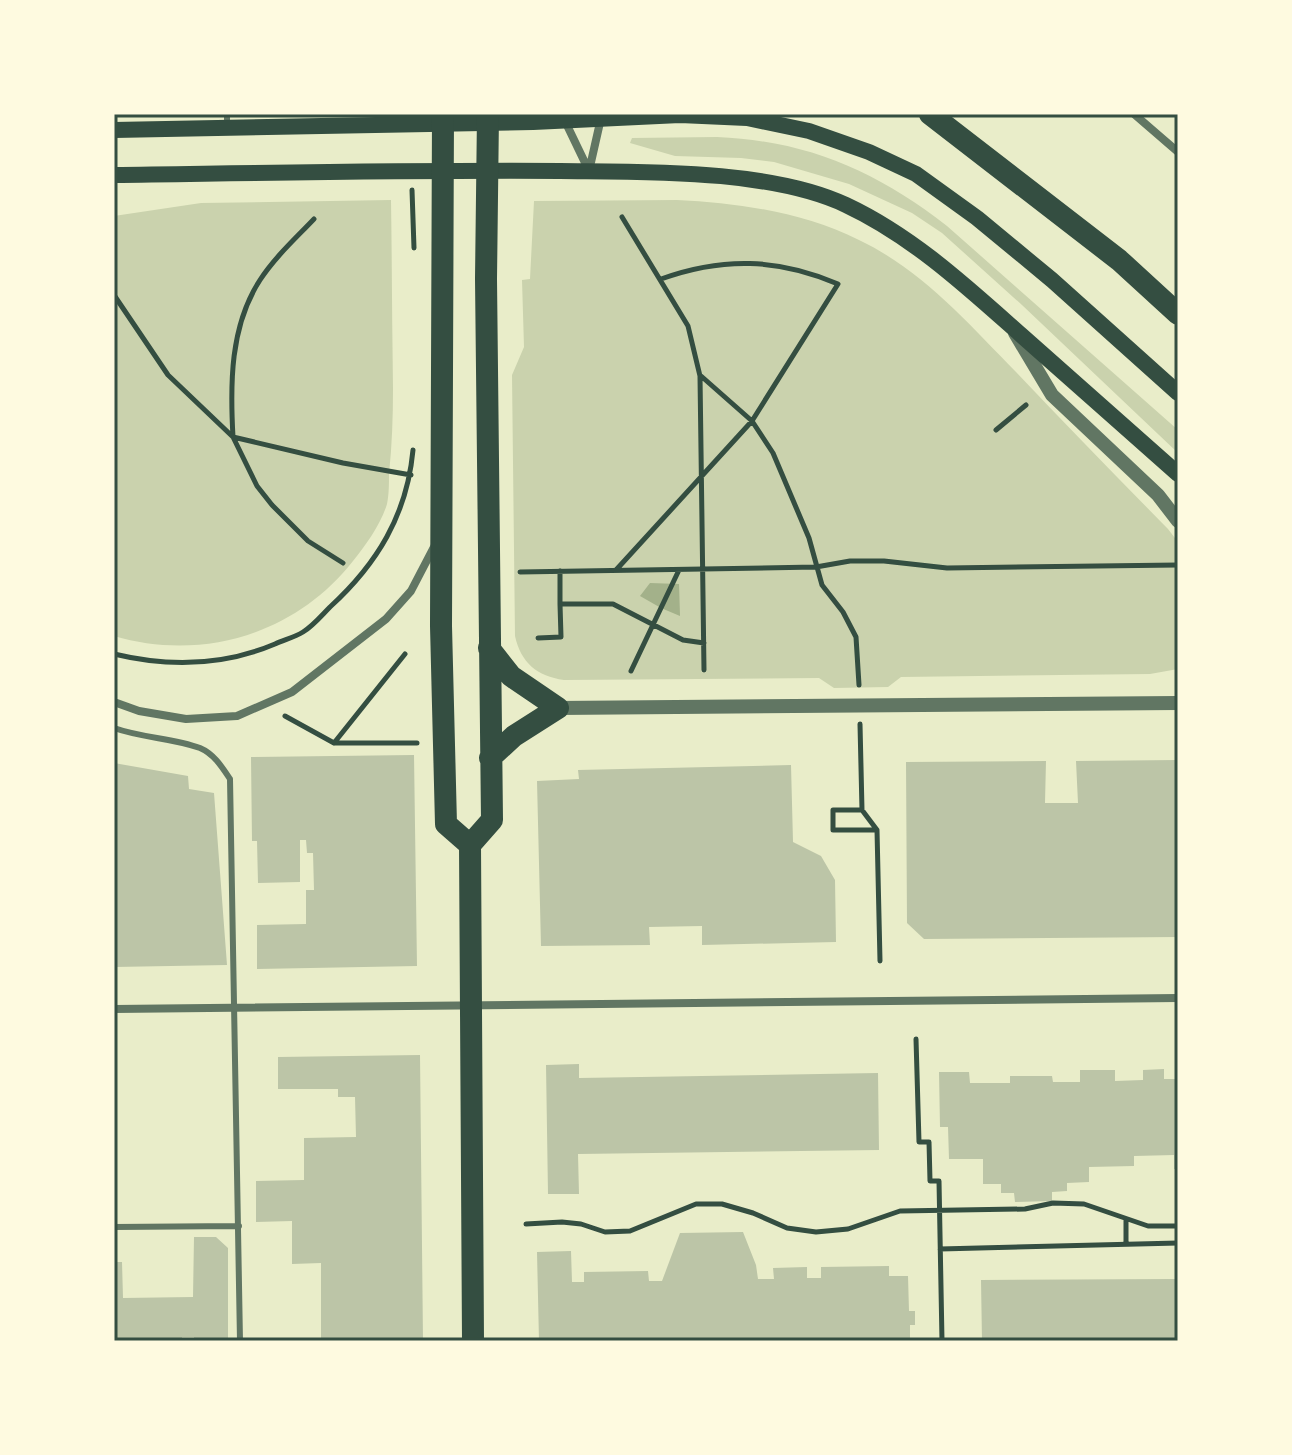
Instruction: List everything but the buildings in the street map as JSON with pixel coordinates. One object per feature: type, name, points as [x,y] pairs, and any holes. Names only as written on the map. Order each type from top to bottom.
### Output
[{"type":"highway","points":[[443,114],[441,626],[446,824],[470,845]]},
{"type":"highway","points":[[473,1341],[470,845],[492,820],[486,279],[488,114]]},
{"type":"highway","points":[[930,114],[1119,260],[1178,314]]},
{"type":"highway","points":[[489,648],[511,676],[558,708],[514,736],[490,758]]},
{"type":"main road","points":[[114,130],[227,121],[680,115],[747,118],[809,131],[881,157],[916,174],[977,218],[1052,280],[1178,393]]},
{"type":"main road","points":[[114,175],[376,170],[659,173],[734,179],[791,188],[844,204],[895,231],[942,266],[1178,474]]},
{"type":"street","points":[[1134,114],[1178,152]]},
{"type":"street","points":[[589,172],[601,116]]},
{"type":"street","points":[[563,117],[589,172]]},
{"type":"street","points":[[1010,326],[1052,395],[1158,495],[1178,521]]},
{"type":"street","points":[[114,702],[139,711],[186,719],[237,716],[292,692],[386,619],[411,591],[443,530]]},
{"type":"street","points":[[558,708],[1178,703]]},
{"type":"street","points":[[114,1009],[1178,998]]},
{"type":"lane","points":[[114,728],[201,749],[219,762],[230,779],[240,1341]]},
{"type":"lane","points":[[114,1227],[239,1226]]},
{"type":"path","points":[[622,217],[688,326],[700,376],[704,670]]},
{"type":"path","points":[[233,437],[233,367],[244,312],[260,279],[314,219]]},
{"type":"path","points":[[616,570],[752,421],[838,284],[814,273],[763,262],[711,264],[661,279]]},
{"type":"path","points":[[114,295],[168,375],[233,437],[257,486],[272,505],[308,541],[343,563]]},
{"type":"path","points":[[700,376],[752,421],[773,453],[809,538],[822,585],[843,612],[856,637],[859,688]]},
{"type":"path","points":[[996,430],[1026,405]]},
{"type":"path","points":[[233,437],[343,463],[411,475]]},
{"type":"path","points":[[114,654],[146,662],[192,664],[250,655],[303,632],[355,585],[375,559],[397,521],[411,475],[413,445]]},
{"type":"path","points":[[520,572],[816,567],[850,561],[947,568],[1178,565]]},
{"type":"path","points":[[631,671],[679,570]]},
{"type":"path","points":[[538,638],[561,637],[560,571]]},
{"type":"path","points":[[560,604],[613,604],[683,640],[704,643]]},
{"type":"path","points":[[334,743],[405,654]]},
{"type":"path","points":[[284,716],[334,743],[417,743]]},
{"type":"path","points":[[860,723],[862,810],[877,830],[880,961]]},
{"type":"path","points":[[862,810],[833,810],[833,830],[877,830]]},
{"type":"path","points":[[916,1039],[919,1142],[929,1142],[930,1181],[939,1181],[942,1341]]},
{"type":"path","points":[[526,1224],[572,1223],[605,1232],[630,1231],[696,1204],[722,1204],[787,1228],[816,1232],[848,1229],[900,1211],[1025,1209],[1053,1203],[1084,1204],[1148,1226],[1178,1226]]},
{"type":"path","points":[[1126,1220],[1126,1244]]},
{"type":"path","points":[[940,1249],[1178,1243]]},
{"type":"shaded area","points":[[717,137],[811,152],[840,162],[894,189],[947,226],[1178,430],[1178,453],[1022,305],[942,233],[912,213],[849,184],[774,162],[675,156],[630,143],[632,138]]},
{"type":"shaded area","points":[[391,200],[392,442],[387,504],[373,534],[330,586],[276,624],[245,636],[180,646],[114,636],[114,216],[201,203]]},
{"type":"shaded area","points":[[677,200],[770,211],[838,230],[882,252],[943,299],[1178,542],[1178,669],[1150,674],[901,677],[888,687],[834,688],[819,678],[564,680],[532,667],[521,654],[515,636],[512,375],[524,347],[522,280],[530,279],[534,201]]},
{"type":"shaded area","points":[[650,583],[679,584],[680,616],[640,596]]}]
